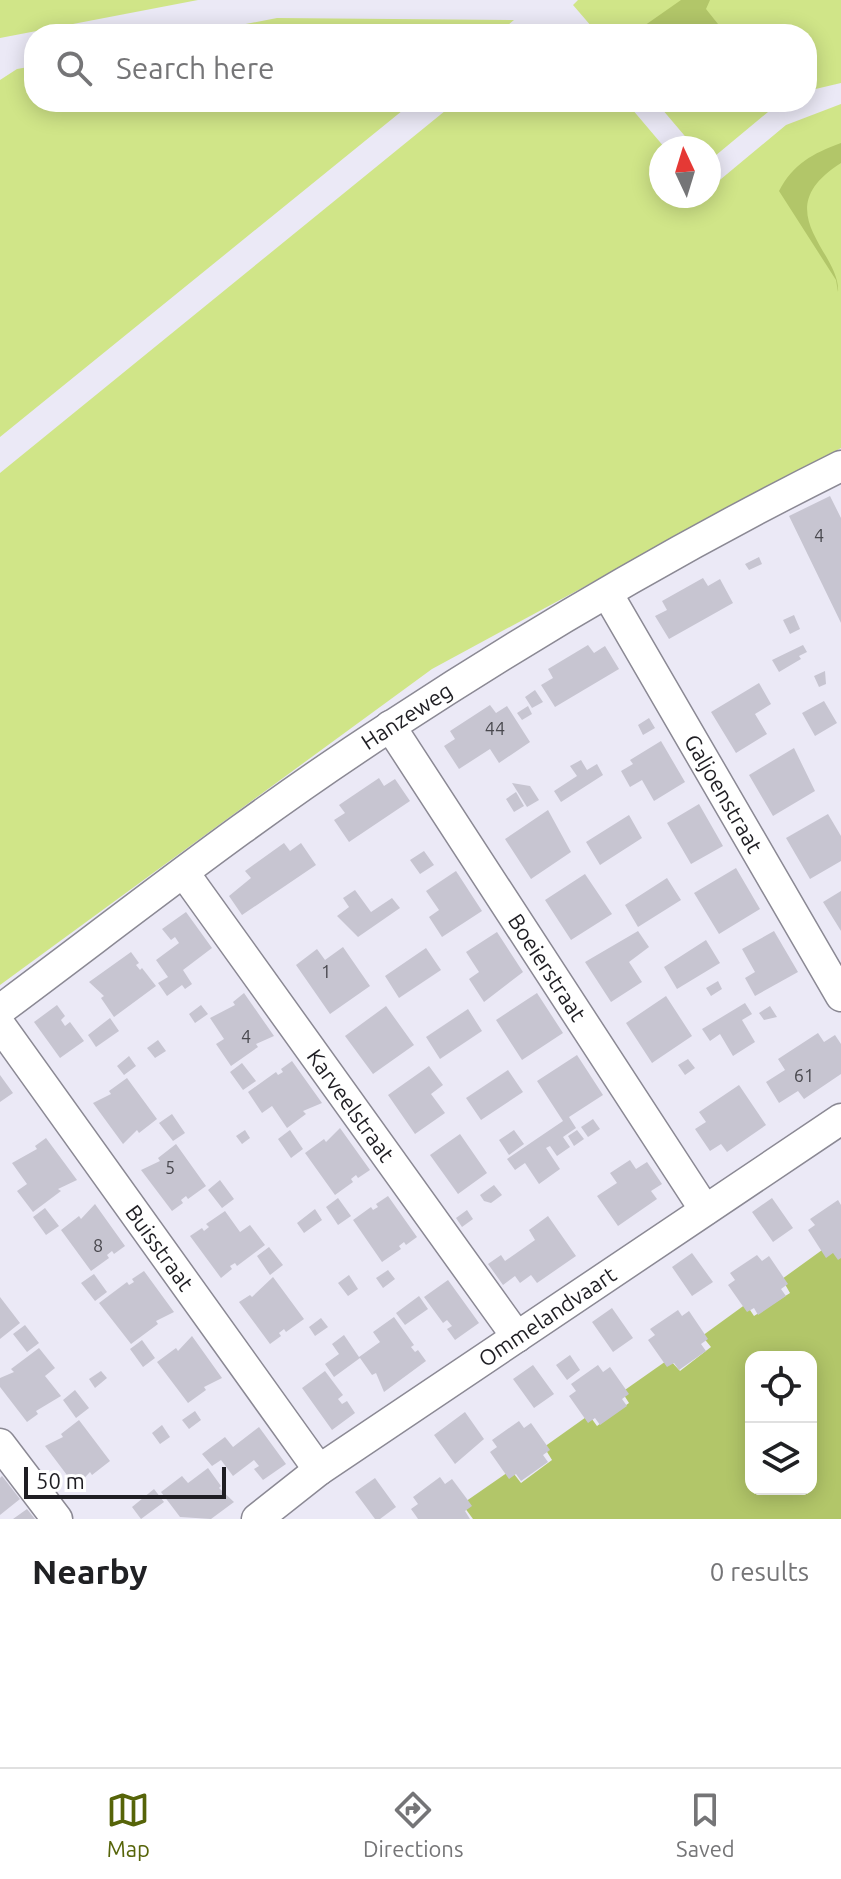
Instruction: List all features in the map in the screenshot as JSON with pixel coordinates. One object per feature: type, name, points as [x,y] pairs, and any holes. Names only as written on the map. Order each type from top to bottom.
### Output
[{"type":"street","name":"Hanzeweg","points":[[0,1010],[184,873],[390,726],[607,593],[735,519],[841,466]]},
{"type":"street","name":"Galjoenstraat","points":[[607,593],[841,996]]},
{"type":"street","name":"Boeierstraat","points":[[390,726],[705,1210]]},
{"type":"street","name":"Karveelstraat","points":[[184,873],[517,1337]]},
{"type":"street","name":"Buisstraat","points":[[0,1025],[319,1470]]},
{"type":"street","name":"Ommelandvaart","points":[[257,1519],[319,1470],[841,1119]]},
{"type":"street","points":[[0,1444],[57,1519]]},
{"type":"shaded area","points":[[0,0],[198,0],[73,24],[24,24],[24,33],[0,38]]},
{"type":"shaded area","points":[[578,0],[841,0],[841,83],[817,89],[817,24],[589,24],[573,5]]},
{"type":"shaded area","points":[[681,0],[710,0],[706,9],[718,24],[647,24]]},
{"type":"shaded area","points":[[277,18],[514,20],[509,24],[246,24]]},
{"type":"shaded area","points":[[24,68],[24,112],[401,112],[0,437],[0,80]]},
{"type":"shaded area","points":[[841,104],[841,448],[432,669],[0,985],[0,473],[444,112],[634,112],[655,136],[649,136],[649,208],[721,208],[721,179],[786,125]]},
{"type":"shaded area","points":[[664,112],[768,112],[721,151],[721,136],[685,136]]},
{"type":"shaded area","points":[[841,143],[841,163],[819,181],[809,198],[807,214],[836,277],[838,292],[836,280],[779,191],[791,173],[805,161]]},
{"type":"shaded area","points":[[829,1245],[841,1256],[841,1519],[473,1519],[462,1504],[511,1470],[521,1483],[552,1460],[544,1447],[589,1415],[597,1426],[629,1403],[622,1392],[669,1359],[680,1371],[711,1347],[702,1336],[746,1304],[754,1316],[790,1293],[782,1279]]},
{"type":"building","points":[[830,496],[841,518],[841,623],[789,516]]},
{"type":"building","points":[[759,557],[762,564],[749,570],[745,564]]},
{"type":"building","points":[[703,578],[708,586],[720,579],[733,603],[669,639],[655,616],[667,610],[662,601]]},
{"type":"building","points":[[794,615],[800,629],[790,634],[783,620]]},
{"type":"building","points":[[588,645],[594,653],[605,646],[619,669],[555,707],[541,685],[553,678],[548,669]]},
{"type":"building","points":[[803,645],[807,652],[799,656],[801,659],[779,672],[772,660]]},
{"type":"building","points":[[825,671],[826,684],[819,687],[814,676]]},
{"type":"building","points":[[759,683],[771,704],[755,714],[767,734],[736,753],[711,712]]},
{"type":"building","points":[[535,690],[543,702],[532,708],[525,697]]},
{"type":"building","points":[[824,701],[837,723],[815,736],[802,713]]},
{"type":"building","points":[[490,705],[496,713],[507,706],[530,742],[499,763],[490,749],[459,769],[444,746],[455,739],[450,731]]},
{"type":"building","points":[[528,706],[532,714],[522,720],[517,713]]},
{"type":"building","points":[[649,718],[655,728],[643,735],[638,725]]},
{"type":"building","points":[[661,741],[685,782],[654,801],[642,780],[630,787],[621,771],[633,764],[630,760]]},
{"type":"building","points":[[794,748],[815,791],[773,816],[749,775]]},
{"type":"building","points":[[581,760],[587,770],[597,764],[603,775],[561,802],[554,791],[577,776],[570,766]]},
{"type":"building","points":[[379,778],[384,786],[395,779],[410,801],[349,842],[334,820],[345,813],[339,805]]},
{"type":"building","points":[[512,783],[530,786],[539,800],[527,807]]},
{"type":"building","points":[[516,792],[524,806],[514,812],[506,799]]},
{"type":"building","points":[[699,804],[723,846],[691,864],[667,823]]},
{"type":"building","points":[[548,810],[571,852],[531,879],[505,839]]},
{"type":"building","points":[[828,814],[841,836],[841,861],[810,879],[786,838]]},
{"type":"building","points":[[629,815],[642,838],[600,865],[586,842]]},
{"type":"building","points":[[284,843],[290,851],[301,843],[316,865],[242,915],[229,896],[251,878],[245,871]]},
{"type":"building","points":[[424,851],[434,865],[420,874],[410,860]]},
{"type":"building","points":[[736,868],[760,909],[719,934],[694,893]]},
{"type":"building","points":[[456,871],[482,911],[442,937],[429,917],[439,910],[426,891]]},
{"type":"building","points":[[585,874],[612,914],[571,940],[545,900]]},
{"type":"building","points":[[667,878],[681,900],[638,927],[625,905]]},
{"type":"building","points":[[355,890],[371,912],[392,898],[400,908],[358,937],[337,916],[349,907],[343,898]]},
{"type":"building","points":[[841,891],[841,931],[823,902]]},
{"type":"building","points":[[186,912],[212,948],[183,970],[192,984],[185,989],[182,985],[167,996],[158,983],[168,977],[156,960],[179,943],[175,937],[171,940],[162,929]]},
{"type":"building","points":[[638,931],[649,947],[629,962],[642,982],[611,1002],[585,962]]},
{"type":"building","points":[[774,931],[798,972],[755,996],[745,978],[755,972],[742,949]]},
{"type":"building","points":[[497,932],[523,972],[484,1002],[469,979],[479,972],[466,952]]},
{"type":"building","points":[[706,940],[720,963],[677,989],[664,967]]},
{"type":"building","points":[[343,947],[370,986],[330,1014],[296,965],[317,949],[325,960]]},
{"type":"building","points":[[426,948],[441,970],[399,998],[385,976]]},
{"type":"building","points":[[131,952],[139,963],[136,965],[156,986],[114,1017],[101,998],[104,996],[89,982]]},
{"type":"building","points":[[718,981],[722,989],[711,996],[706,988]]},
{"type":"building","points":[[244,993],[274,1036],[256,1044],[258,1047],[231,1066],[216,1044],[224,1039],[210,1018],[235,1005],[233,1002]]},
{"type":"building","points":[[537,993],[563,1033],[522,1060],[496,1020]]},
{"type":"building","points":[[666,996],[692,1036],[652,1063],[626,1023]]},
{"type":"building","points":[[745,1003],[752,1014],[742,1020],[755,1042],[733,1056],[720,1034],[710,1041],[702,1029]]},
{"type":"building","points":[[57,1005],[65,1016],[61,1020],[65,1026],[70,1022],[84,1041],[60,1058],[34,1022]]},
{"type":"building","points":[[201,1005],[208,1014],[195,1023],[189,1014]]},
{"type":"building","points":[[386,1006],[414,1045],[373,1074],[345,1036]]},
{"type":"building","points":[[770,1006],[777,1017],[764,1020],[759,1013]]},
{"type":"building","points":[[468,1009],[482,1031],[440,1059],[426,1037]]},
{"type":"building","points":[[110,1018],[119,1031],[96,1047],[88,1035]]},
{"type":"building","points":[[818,1033],[824,1042],[835,1035],[841,1044],[841,1074],[804,1099],[798,1091],[779,1103],[766,1082],[785,1070],[778,1059]]},
{"type":"building","points":[[158,1040],[166,1051],[155,1058],[147,1048]]},
{"type":"building","points":[[577,1055],[603,1095],[569,1117],[576,1128],[563,1137],[570,1147],[557,1156],[550,1146],[546,1148],[560,1169],[539,1184],[525,1163],[515,1170],[507,1159],[563,1121],[537,1081]]},
{"type":"building","points":[[129,1056],[136,1066],[124,1075],[117,1066]]},
{"type":"building","points":[[688,1059],[695,1068],[685,1075],[678,1065]]},
{"type":"building","points":[[292,1061],[322,1103],[303,1111],[306,1114],[287,1128],[272,1106],[262,1113],[248,1092],[276,1072],[278,1075],[283,1072],[281,1069]]},
{"type":"building","points":[[242,1063],[256,1081],[243,1090],[230,1072]]},
{"type":"building","points":[[429,1066],[443,1085],[431,1094],[445,1113],[415,1134],[388,1095]]},
{"type":"building","points":[[508,1070],[523,1092],[481,1120],[466,1098]]},
{"type":"building","points":[[0,1075],[13,1093],[0,1102]]},
{"type":"building","points":[[127,1078],[157,1119],[139,1133],[137,1130],[123,1144],[93,1103],[111,1094],[109,1091]]},
{"type":"building","points":[[739,1085],[766,1125],[727,1152],[721,1144],[710,1151],[695,1129],[706,1122],[699,1112]]},
{"type":"building","points":[[172,1114],[185,1133],[173,1141],[159,1123]]},
{"type":"building","points":[[593,1119],[600,1129],[588,1137],[581,1127]]},
{"type":"building","points":[[340,1128],[370,1170],[358,1178],[356,1175],[351,1179],[353,1182],[335,1195],[305,1153],[324,1139],[326,1142]]},
{"type":"building","points":[[245,1130],[250,1138],[242,1144],[236,1136]]},
{"type":"building","points":[[290,1130],[303,1149],[291,1158],[278,1139]]},
{"type":"building","points":[[514,1130],[524,1144],[509,1155],[499,1140]]},
{"type":"building","points":[[577,1130],[584,1139],[574,1146],[568,1136]]},
{"type":"building","points":[[460,1134],[487,1173],[458,1194],[430,1155]]},
{"type":"building","points":[[46,1138],[77,1180],[58,1189],[61,1191],[33,1212],[17,1191],[27,1184],[12,1163],[37,1149],[35,1146]]},
{"type":"building","points":[[176,1144],[206,1186],[188,1199],[186,1196],[181,1200],[183,1203],[172,1211],[141,1170],[160,1161],[158,1158]]},
{"type":"building","points":[[630,1160],[636,1169],[647,1162],[662,1184],[651,1191],[657,1199],[618,1226],[597,1196],[617,1183],[610,1173]]},
{"type":"building","points":[[220,1180],[234,1199],[222,1208],[208,1190]]},
{"type":"building","points":[[494,1185],[502,1195],[491,1203],[484,1201],[480,1195]]},
{"type":"building","points":[[388,1196],[417,1237],[406,1245],[404,1242],[399,1246],[401,1249],[382,1262],[353,1220],[371,1207],[373,1210],[378,1207],[376,1204]]},
{"type":"building","points":[[338,1198],[351,1216],[338,1225],[326,1207]]},
{"type":"building","points":[[772,1198],[793,1228],[773,1242],[752,1212]]},
{"type":"building","points":[[838,1200],[841,1205],[841,1258],[838,1260],[833,1253],[826,1258],[808,1230],[815,1225],[810,1219]]},
{"type":"building","points":[[95,1204],[125,1246],[114,1254],[112,1251],[107,1255],[109,1258],[91,1271],[61,1230],[79,1216],[81,1219]]},
{"type":"building","points":[[45,1208],[59,1226],[46,1235],[33,1217]]},
{"type":"building","points":[[315,1209],[322,1220],[304,1233],[297,1223]]},
{"type":"building","points":[[467,1210],[473,1219],[462,1227],[456,1218]]},
{"type":"building","points":[[225,1211],[240,1232],[250,1225],[265,1245],[237,1266],[235,1263],[230,1266],[232,1269],[221,1278],[190,1236],[202,1228],[204,1231],[209,1227],[206,1224]]},
{"type":"building","points":[[548,1216],[576,1256],[537,1283],[531,1275],[520,1283],[515,1276],[503,1285],[488,1264],[501,1255],[505,1261],[535,1240],[529,1230]]},
{"type":"building","points":[[269,1247],[283,1265],[270,1275],[257,1256]]},
{"type":"building","points":[[692,1253],[713,1282],[692,1296],[672,1267]]},
{"type":"building","points":[[757,1255],[762,1261],[769,1256],[788,1284],[781,1289],[786,1296],[758,1315],[754,1308],[747,1312],[728,1285],[735,1280],[730,1273]]},
{"type":"building","points":[[388,1270],[395,1279],[383,1288],[376,1278]]},
{"type":"building","points":[[144,1271],[174,1312],[156,1321],[158,1324],[131,1344],[99,1303],[127,1282],[129,1285],[134,1282],[132,1279]]},
{"type":"building","points":[[94,1274],[107,1292],[95,1301],[81,1283]]},
{"type":"building","points":[[349,1275],[358,1289],[348,1296],[338,1283]]},
{"type":"building","points":[[273,1277],[304,1319],[286,1332],[284,1329],[279,1333],[281,1336],[270,1344],[239,1302],[250,1295],[252,1297]]},
{"type":"building","points":[[448,1280],[479,1323],[455,1340],[447,1329],[452,1326],[447,1320],[443,1323],[424,1297]]},
{"type":"building","points":[[419,1296],[428,1309],[405,1325],[396,1313]]},
{"type":"building","points":[[0,1297],[20,1323],[0,1339]]},
{"type":"building","points":[[612,1308],[633,1338],[613,1352],[592,1322]]},
{"type":"building","points":[[678,1310],[682,1316],[689,1311],[708,1339],[701,1344],[706,1351],[679,1370],[674,1363],[667,1367],[648,1340],[655,1335],[650,1329]]},
{"type":"building","points":[[394,1317],[414,1345],[411,1347],[415,1352],[418,1350],[426,1361],[384,1392],[376,1373],[372,1375],[360,1358],[334,1377],[325,1364],[339,1354],[332,1344],[344,1335],[359,1357],[380,1342],[373,1332]]},
{"type":"building","points":[[321,1318],[328,1327],[315,1336],[309,1327]]},
{"type":"building","points":[[25,1325],[39,1343],[27,1352],[13,1334]]},
{"type":"building","points":[[192,1336],[222,1378],[204,1387],[206,1390],[188,1403],[157,1362],[176,1348],[178,1351]]},
{"type":"building","points":[[142,1340],[155,1358],[143,1367],[130,1349]]},
{"type":"building","points":[[39,1348],[55,1368],[45,1376],[61,1396],[36,1411],[38,1414],[27,1422],[0,1387],[0,1378],[14,1372],[11,1369]]},
{"type":"building","points":[[570,1355],[580,1370],[567,1380],[556,1365]]},
{"type":"building","points":[[533,1365],[554,1394],[534,1408],[513,1379]]},
{"type":"building","points":[[598,1365],[603,1372],[610,1367],[629,1394],[622,1399],[627,1406],[600,1425],[595,1418],[588,1423],[569,1396],[576,1391],[571,1384]]},
{"type":"building","points":[[101,1371],[107,1378],[95,1388],[89,1379]]},
{"type":"building","points":[[325,1371],[343,1395],[338,1399],[342,1404],[347,1401],[355,1413],[332,1430],[302,1388]]},
{"type":"building","points":[[75,1390],[89,1408],[76,1418],[63,1400]]},
{"type":"building","points":[[195,1411],[201,1420],[189,1429],[182,1420]]},
{"type":"building","points":[[465,1412],[484,1439],[455,1464],[434,1435]]},
{"type":"building","points":[[79,1420],[110,1461],[92,1475],[90,1472],[76,1487],[45,1446],[63,1437],[61,1434]]},
{"type":"building","points":[[519,1421],[524,1428],[531,1423],[550,1450],[543,1455],[548,1462],[521,1481],[516,1474],[509,1479],[490,1452],[497,1447],[492,1440]]},
{"type":"building","points":[[162,1425],[170,1437],[160,1444],[152,1433]]},
{"type":"building","points":[[259,1427],[286,1464],[263,1480],[254,1469],[259,1466],[254,1460],[233,1476],[221,1460],[212,1466],[202,1454],[225,1437],[233,1447]]},
{"type":"building","points":[[208,1468],[221,1486],[219,1488],[234,1502],[211,1519],[180,1517],[161,1492],[182,1476],[188,1483]]},
{"type":"building","points":[[2,1476],[20,1499],[0,1515],[0,1478]]},
{"type":"building","points":[[440,1477],[445,1484],[452,1479],[472,1506],[465,1511],[470,1519],[418,1519],[411,1509],[418,1504],[413,1497]]},
{"type":"building","points":[[375,1478],[396,1507],[380,1519],[375,1519],[355,1492]]},
{"type":"building","points":[[154,1489],[164,1502],[141,1519],[132,1507]]},
{"type":"building","points":[[27,1509],[35,1519],[13,1519]]}]
